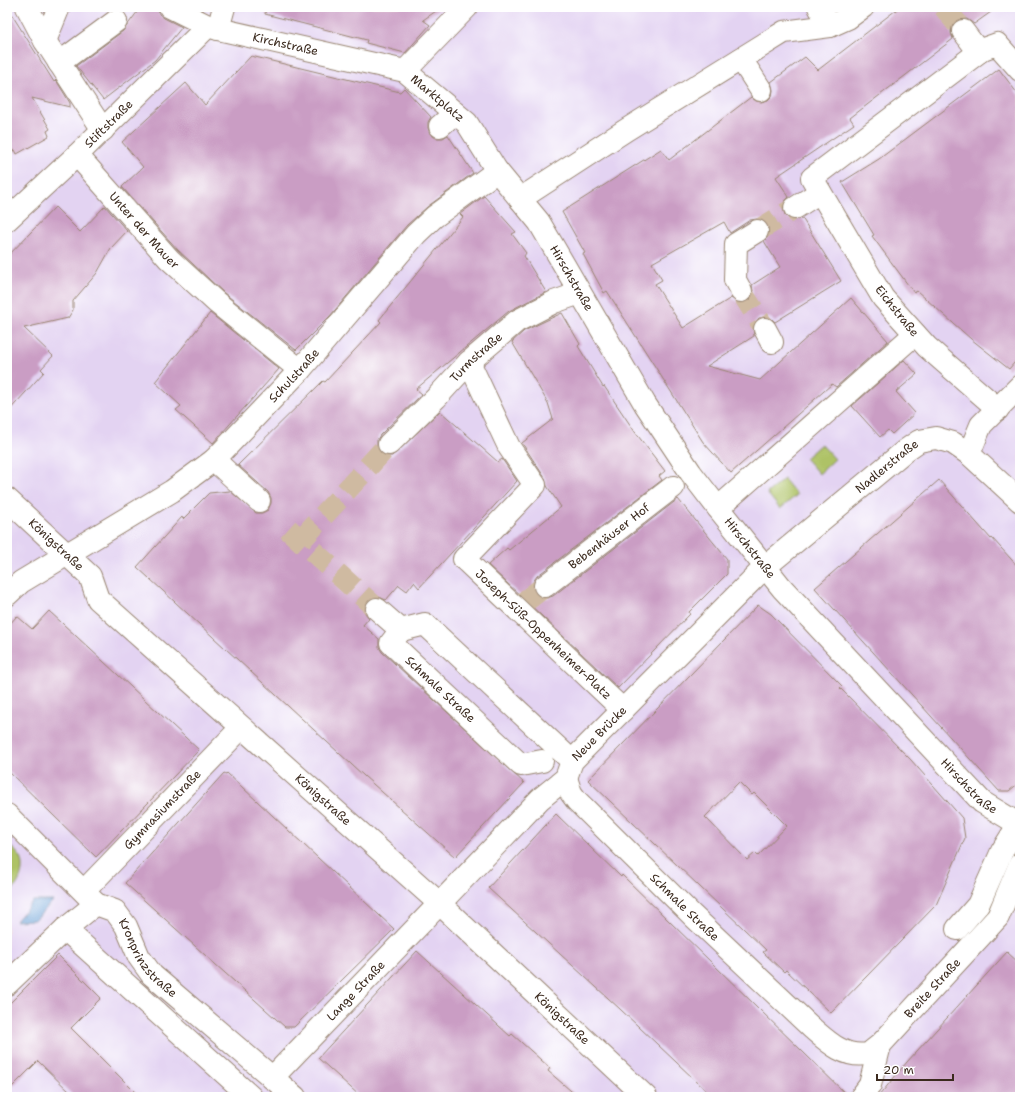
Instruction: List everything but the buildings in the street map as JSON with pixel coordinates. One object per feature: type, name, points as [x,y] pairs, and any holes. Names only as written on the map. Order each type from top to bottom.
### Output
[{"type":"street","points":[[27,7],[45,41],[103,130]]},
{"type":"street","points":[[45,41],[59,7]]},
{"type":"street","name":"Kirchstraße","points":[[170,7],[213,28],[405,71]]},
{"type":"street","points":[[213,28],[224,7]]},
{"type":"street","name":"Marktplatz","points":[[467,7],[405,71],[448,120],[467,123],[497,171],[539,222]]},
{"type":"street","points":[[819,7],[847,17]]},
{"type":"street","points":[[59,63],[122,15]]},
{"type":"street","points":[[520,199],[626,130],[784,32],[847,17]]},
{"type":"street","name":"Stiftstraße","points":[[9,213],[77,155],[213,28]]},
{"type":"street","points":[[963,31],[979,52],[997,44],[1020,70]]},
{"type":"street","name":"Eichstraße","points":[[979,52],[812,178],[883,298],[927,347],[998,409]]},
{"type":"street","points":[[740,59],[761,90]]},
{"type":"street","name":"Unter der Mauer","points":[[77,155],[169,259],[216,302],[300,370]]},
{"type":"street","name":"Schulstraße","points":[[7,595],[22,582],[69,555],[172,491],[214,460],[300,370],[416,234],[434,217],[497,171]]},
{"type":"street","points":[[795,208],[820,192]]},
{"type":"street","name":"Hirschstraße","points":[[539,222],[645,404],[691,473],[718,508],[782,588],[982,802],[1019,823]]},
{"type":"street","points":[[741,291],[734,280],[736,244],[757,231]]},
{"type":"street","name":"Turmstraße","points":[[389,444],[436,398],[469,362],[517,321],[554,302],[580,293]]},
{"type":"street","points":[[718,508],[915,334]]},
{"type":"street","name":"Joseph-Süß-Oppenheimer-Platz","points":[[469,362],[509,447],[535,485],[464,559],[623,710]]},
{"type":"street","points":[[969,454],[974,421],[998,409],[1020,386]]},
{"type":"street","name":"Nadlerstraße","points":[[765,566],[919,441],[936,438],[953,443],[969,454],[1020,501]]},
{"type":"street","points":[[214,460],[259,501]]},
{"type":"street","name":"Bebenhäuser Hof","points":[[545,586],[673,487]]},
{"type":"street","name":"Königstraße","points":[[7,499],[90,576],[98,599],[241,728],[440,902],[646,1097]]},
{"type":"street","name":"Neue Brücke","points":[[440,902],[569,769],[623,710],[765,566]]},
{"type":"street","points":[[377,610],[401,630],[425,624],[545,735],[569,769]]},
{"type":"street","name":"Schmale Straße","points":[[401,630],[391,643],[521,765],[542,761]]},
{"type":"street","name":"Gymnasiumstraße","points":[[65,929],[90,897],[241,728]]},
{"type":"street","points":[[545,735],[542,761],[569,769]]},
{"type":"street","name":"Schmale Straße","points":[[569,769],[571,793],[577,801],[693,916],[813,1030]]},
{"type":"street","name":"Kronprinzstraße","points":[[7,815],[90,897],[115,911],[126,926],[139,956],[152,975],[248,1059],[295,1097]]},
{"type":"street","points":[[957,929],[978,906],[1002,851],[1019,823]]},
{"type":"street","name":"Breite Straße","points":[[813,1030],[832,1046],[849,1053],[868,1054],[880,1045],[998,917],[1020,864]]},
{"type":"street","name":"Lange Straße","points":[[272,1078],[440,902]]},
{"type":"street","points":[[7,984],[65,929],[252,1097]]},
{"type":"street","points":[[862,1097],[870,1085],[880,1045]]},
{"type":"street","points":[[248,1059],[252,1097]]},
{"type":"shaded area","points":[[7,7],[1020,7],[1020,1097],[7,1097]]},
{"type":"green space","points":[[821,444],[835,459],[819,474],[805,458]]},
{"type":"green space","points":[[784,479],[797,495],[780,509],[767,493]]},
{"type":"green space","points":[[7,845],[19,856],[22,862],[22,870],[21,877],[17,884],[7,895]]},
{"type":"water","points":[[33,901],[53,901],[35,920],[16,921]]},
{"type":"tunnel","points":[[944,7],[963,31]]},
{"type":"tunnel","points":[[757,231],[795,208]]},
{"type":"tunnel","points":[[741,291],[765,329]]},
{"type":"tunnel","points":[[301,540],[389,444]]},
{"type":"tunnel","points":[[288,529],[377,609]]},
{"type":"tunnel","points":[[523,603],[545,586]]}]
